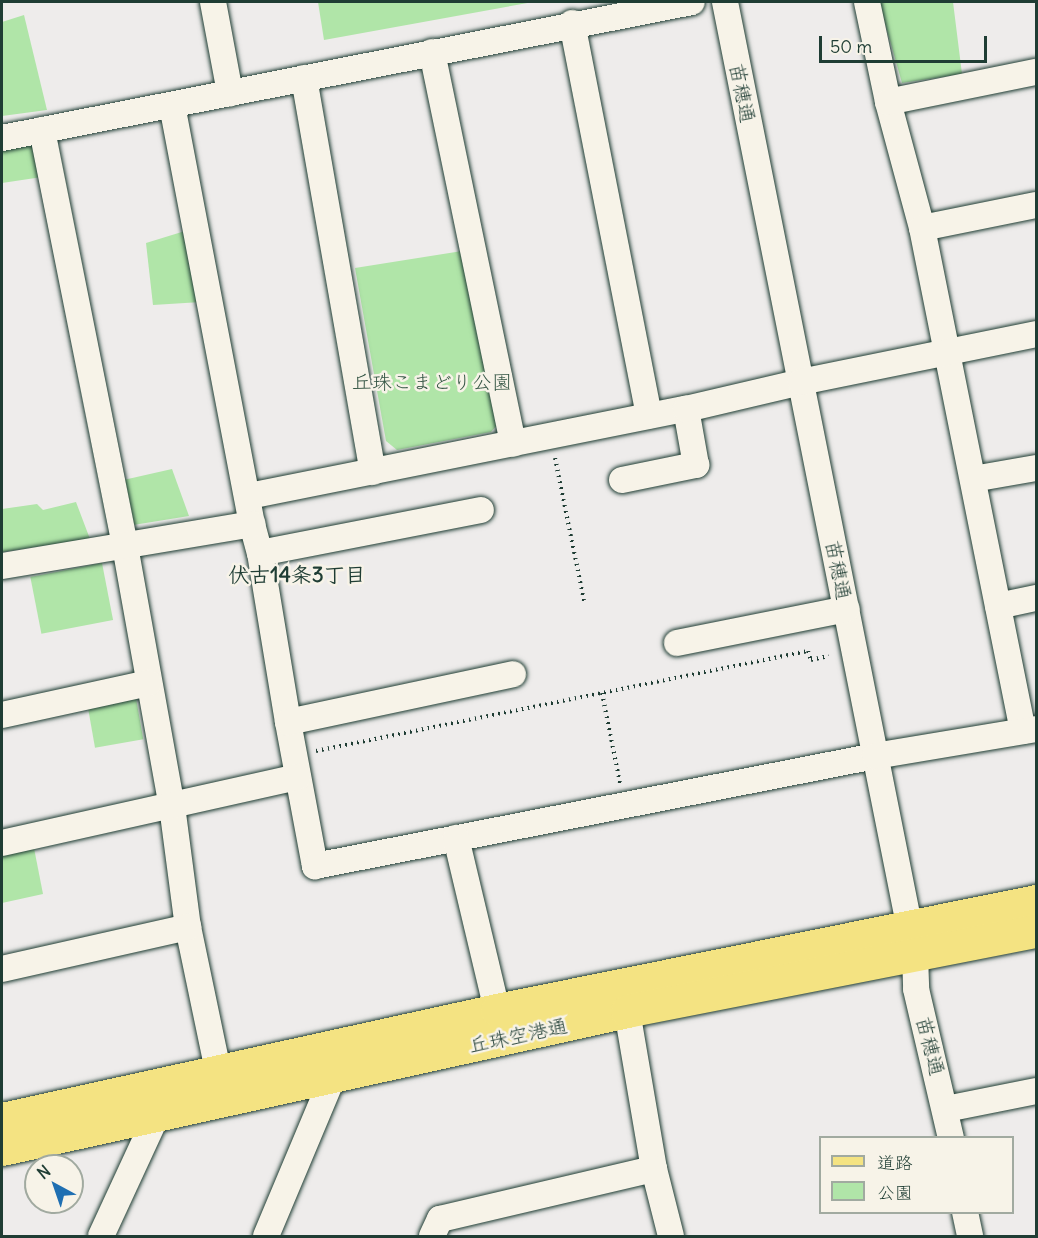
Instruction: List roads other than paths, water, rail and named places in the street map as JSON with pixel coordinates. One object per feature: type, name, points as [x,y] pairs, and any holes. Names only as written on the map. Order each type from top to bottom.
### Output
[{"type":"main road","name":"丘珠空港通","points":[[2,1119],[218,1071],[332,1060],[627,1011],[913,941],[1036,901]]},
{"type":"main road","name":"丘珠空港通","points":[[2,1149],[158,1115],[497,1010],[913,941],[1036,931]]},
{"type":"street","points":[[213,2],[230,93]]},
{"type":"street","points":[[2,138],[572,23],[692,2]]},
{"type":"street","name":"苗穂通","points":[[724,2],[913,941],[916,989],[951,1136]]},
{"type":"street","points":[[172,105],[249,496],[252,524],[260,553],[315,867],[875,756],[1030,730],[998,606],[922,228],[888,102],[867,2]]},
{"type":"street","points":[[572,23],[649,416]]},
{"type":"street","points":[[432,52],[513,444]]},
{"type":"street","points":[[888,102],[1036,72]]},
{"type":"street","points":[[304,78],[373,472]]},
{"type":"street","points":[[42,130],[125,546],[172,806],[188,927],[218,1071]]},
{"type":"street","points":[[922,228],[1036,205]]},
{"type":"street","points":[[249,496],[687,409],[801,382],[1036,334]]},
{"type":"street","points":[[621,480],[696,465],[687,409]]},
{"type":"street","points":[[973,479],[1036,468]]},
{"type":"street","points":[[260,553],[481,510]]},
{"type":"street","points":[[2,566],[252,524]]},
{"type":"street","points":[[998,606],[1036,598]]},
{"type":"street","points":[[677,643],[847,609]]},
{"type":"street","points":[[288,722],[513,674]]},
{"type":"street","points":[[2,714],[148,683]]},
{"type":"street","points":[[2,843],[298,777]]},
{"type":"street","points":[[456,838],[497,1010]]},
{"type":"street","points":[[2,969],[188,927]]},
{"type":"street","points":[[627,1011],[654,1169],[671,1236]]},
{"type":"street","points":[[266,1236],[332,1060]]},
{"type":"street","points":[[946,1109],[1036,1091]]},
{"type":"street","points":[[101,1236],[158,1115]]},
{"type":"street","points":[[432,1236],[440,1219],[654,1169]]},
{"type":"street","points":[[965,1214],[970,1236]]},
{"type":"district","name":"伏古14条3丁目","points":[[297,575]]},
{"type":"park label","name":"丘珠こまどり公園","points":[[432,381]]}]
